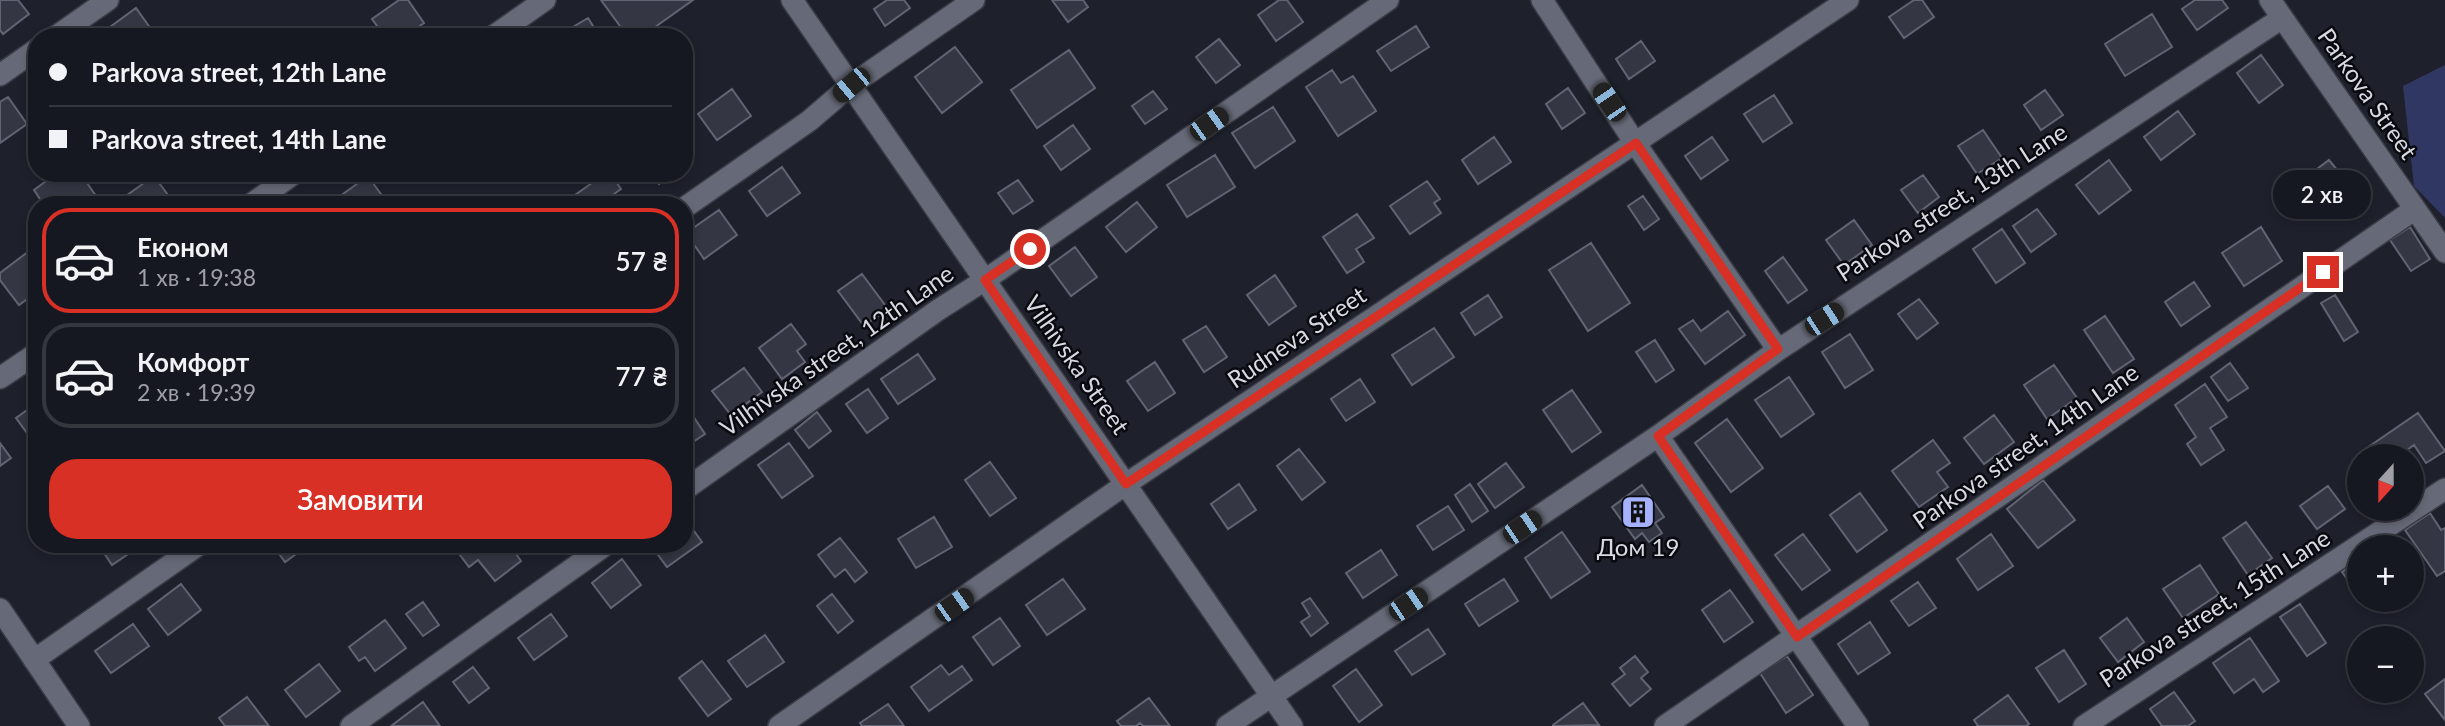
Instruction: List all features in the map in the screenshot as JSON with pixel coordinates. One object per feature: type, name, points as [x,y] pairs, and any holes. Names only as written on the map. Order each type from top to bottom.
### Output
[{"type":"street","points":[[68,28],[107,0]]},
{"type":"street","points":[[505,28],[545,0]]},
{"type":"street","name":"Vilhivska Street","points":[[792,0],[1292,726]]},
{"type":"street","points":[[693,202],[809,121],[851,85],[974,0]]},
{"type":"street","name":"Vilhivska street, 12th Lane","points":[[693,484],[938,310],[1388,0]]},
{"type":"street","points":[[1542,0],[1636,143],[1778,349]]},
{"type":"street","name":"Rudneva Street","points":[[779,726],[1126,484],[1848,0]]},
{"type":"street","name":"Parkova Street","points":[[2270,0],[2445,252]]},
{"type":"street","name":"Parkova street, 13th Lane","points":[[1227,726],[1658,436],[1778,349],[2282,18]]},
{"type":"street","points":[[0,75],[28,55]]},
{"type":"street","points":[[263,196],[282,182]]},
{"type":"street","name":"Parkova street, 14th Lane","points":[[1665,726],[2415,209]]},
{"type":"street","points":[[0,378],[28,359]]},
{"type":"street","points":[[1658,436],[1858,726]]},
{"type":"street","name":"Parkova street, 15th Lane","points":[[2084,726],[2445,489]]},
{"type":"street","points":[[34,660],[187,553]]},
{"type":"street","points":[[351,726],[594,553]]},
{"type":"street","points":[[0,608],[79,726]]},
{"type":"shaded area","points":[[2445,65],[2445,218],[2414,186],[2403,86]]},
{"type":"building","points":[[0,0],[18,0],[29,14],[3,34],[0,30]]},
{"type":"building","points":[[399,0],[408,0],[424,23],[417,28],[378,28],[372,19]]},
{"type":"building","points":[[601,0],[693,0],[654,28],[621,28]]},
{"type":"building","points":[[887,0],[904,0],[910,8],[885,26],[874,9]]},
{"type":"building","points":[[1052,0],[1083,0],[1088,7],[1068,22]]},
{"type":"building","points":[[1279,0],[1287,0],[1303,22],[1276,41],[1258,15]]},
{"type":"building","points":[[1914,0],[1922,0],[1934,17],[1904,38],[1889,17]]},
{"type":"building","points":[[2195,0],[2222,0],[2228,8],[2197,30],[2182,9]]},
{"type":"building","points":[[136,8],[150,28],[109,28]]},
{"type":"building","points":[[2152,14],[2172,47],[2125,76],[2105,44]]},
{"type":"building","points":[[588,18],[594,28],[571,28]]},
{"type":"building","points":[[1416,26],[1429,47],[1391,71],[1377,51]]},
{"type":"building","points":[[1219,39],[1240,65],[1216,83],[1196,57]]},
{"type":"building","points":[[1641,41],[1655,61],[1629,79],[1616,59]]},
{"type":"building","points":[[955,47],[982,82],[942,113],[915,77]]},
{"type":"building","points":[[1069,50],[1095,88],[1037,128],[1011,90]]},
{"type":"building","points":[[2261,55],[2283,85],[2259,103],[2237,73]]},
{"type":"building","points":[[1332,70],[1341,83],[1353,76],[1376,111],[1338,136],[1306,87]]},
{"type":"building","points":[[1568,88],[1585,113],[1562,129],[1546,104]]},
{"type":"building","points":[[732,89],[751,116],[717,140],[698,114]]},
{"type":"building","points":[[2045,90],[2063,115],[2041,130],[2024,105]]},
{"type":"building","points":[[1153,91],[1167,109],[1145,124],[1132,106]]},
{"type":"building","points":[[1774,95],[1792,123],[1763,142],[1744,114]]},
{"type":"building","points":[[8,97],[27,124],[0,143],[0,102]]},
{"type":"building","points":[[1273,107],[1295,141],[1255,168],[1232,133]]},
{"type":"building","points":[[2178,111],[2195,134],[2161,160],[2144,137]]},
{"type":"building","points":[[1073,125],[1090,149],[1061,170],[1044,146]]},
{"type":"building","points":[[1983,130],[2002,158],[1977,174],[1958,146]]},
{"type":"building","points":[[1494,137],[1511,162],[1478,184],[1462,160]]},
{"type":"building","points":[[1712,137],[1728,160],[1701,179],[1685,156]]},
{"type":"building","points":[[1215,155],[1235,187],[1187,217],[1167,185]]},
{"type":"building","points":[[2109,160],[2131,190],[2099,214],[2076,185]]},
{"type":"building","points":[[2329,160],[2363,202],[2343,218],[2309,175]]},
{"type":"building","points":[[782,167],[800,193],[767,216],[749,191]]},
{"type":"building","points":[[1923,175],[1939,197],[1918,213],[1901,190]]},
{"type":"building","points":[[1018,180],[1033,201],[1013,214],[998,193]]},
{"type":"building","points":[[1427,181],[1440,199],[1434,203],[1441,213],[1410,234],[1390,206]]},
{"type":"building","points":[[45,182],[86,182],[96,196],[38,196],[34,190]]},
{"type":"building","points":[[146,182],[158,182],[169,196],[126,196]]},
{"type":"building","points":[[360,182],[372,182],[382,196],[340,196]]},
{"type":"building","points":[[593,182],[616,182],[621,189],[611,196],[575,195]]},
{"type":"building","points":[[1643,196],[1659,219],[1644,230],[1628,206]]},
{"type":"building","points":[[1137,202],[1157,227],[1126,252],[1106,227]]},
{"type":"building","points":[[2037,209],[2056,234],[2031,252],[2013,226]]},
{"type":"building","points":[[719,210],[737,235],[704,259],[693,243],[693,228]]},
{"type":"building","points":[[1357,214],[1374,238],[1356,249],[1364,262],[1347,273],[1323,237]]},
{"type":"building","points":[[1854,220],[1872,245],[1844,265],[1826,240]]},
{"type":"building","points":[[2261,227],[2282,261],[2244,286],[2222,253]]},
{"type":"building","points":[[2410,227],[2430,259],[2411,271],[2390,240]]},
{"type":"building","points":[[2002,229],[2025,263],[1996,283],[1973,249]]},
{"type":"building","points":[[1591,243],[1630,303],[1588,331],[1549,270]]},
{"type":"building","points":[[1075,247],[1097,277],[1071,296],[1049,266]]},
{"type":"building","points":[[28,252],[28,298],[19,305],[0,280],[0,273]]},
{"type":"building","points":[[1783,257],[1807,290],[1788,303],[1765,271]]},
{"type":"building","points":[[862,274],[888,309],[864,326],[838,291]]},
{"type":"building","points":[[1275,275],[1296,306],[1269,325],[1247,295]]},
{"type":"building","points":[[2194,282],[2210,306],[2181,326],[2165,302]]},
{"type":"building","points":[[1488,295],[1502,317],[1475,335],[1461,313]]},
{"type":"building","points":[[2335,295],[2358,332],[2344,341],[2321,303]]},
{"type":"building","points":[[1919,299],[1938,323],[1917,339],[1898,314]]},
{"type":"building","points":[[1728,311],[1745,335],[1705,364],[1679,329],[1693,320],[1701,331]]},
{"type":"building","points":[[2105,316],[2134,359],[2113,373],[2084,330]]},
{"type":"building","points":[[791,324],[806,344],[797,351],[805,362],[782,379],[759,348]]},
{"type":"building","points":[[1206,326],[1227,357],[1204,372],[1183,340]]},
{"type":"building","points":[[1434,328],[1454,357],[1412,385],[1392,355]]},
{"type":"building","points":[[1850,334],[1873,370],[1845,388],[1822,352]]},
{"type":"building","points":[[1655,340],[1674,370],[1656,382],[1636,352]]},
{"type":"building","points":[[918,354],[935,379],[898,404],[881,379]]},
{"type":"building","points":[[1155,362],[1175,393],[1148,411],[1127,381]]},
{"type":"building","points":[[2230,363],[2248,388],[2228,401],[2211,377]]},
{"type":"building","points":[[2054,365],[2077,398],[2047,419],[2024,385]]},
{"type":"building","points":[[744,368],[762,392],[731,415],[712,391]]},
{"type":"building","points":[[1789,377],[1814,414],[1781,437],[1755,400]]},
{"type":"building","points":[[1360,379],[1375,402],[1346,421],[1331,399]]},
{"type":"building","points":[[2205,384],[2227,417],[2210,428],[2224,450],[2201,465],[2187,444],[2196,437],[2175,405]]},
{"type":"building","points":[[868,389],[888,418],[867,433],[846,404]]},
{"type":"building","points":[[1572,390],[1601,432],[1572,452],[1543,410]]},
{"type":"building","points":[[28,409],[28,434],[16,418]]},
{"type":"building","points":[[817,412],[831,431],[809,448],[795,430]]},
{"type":"building","points":[[2418,413],[2445,451],[2426,463],[2424,444],[2373,444]]},
{"type":"building","points":[[1994,415],[2014,442],[1984,464],[1964,438]]},
{"type":"building","points":[[693,416],[705,434],[693,442]]},
{"type":"building","points":[[1727,419],[1763,468],[1731,492],[1695,443]]},
{"type":"building","points":[[1933,440],[1950,463],[1937,472],[1948,487],[1919,507],[1892,471]]},
{"type":"building","points":[[0,443],[11,458],[0,466]]},
{"type":"building","points":[[789,443],[813,476],[782,498],[758,465]]},
{"type":"building","points":[[1299,449],[1325,482],[1302,500],[1277,466]]},
{"type":"building","points":[[990,462],[1016,498],[990,516],[965,480]]},
{"type":"building","points":[[1506,463],[1524,487],[1495,508],[1478,484]]},
{"type":"building","points":[[2043,480],[2075,520],[2038,548],[2007,509]]},
{"type":"building","points":[[1239,484],[1256,510],[1228,529],[1211,504]]},
{"type":"building","points":[[1470,484],[1488,511],[1472,522],[1455,495]]},
{"type":"building","name":"Дом 19","points":[[1642,485],[1664,517],[1655,523],[1662,533],[1649,542],[1642,533],[1635,539],[1612,507]]},
{"type":"building","points":[[2328,486],[2345,509],[2317,529],[2300,506]]},
{"type":"building","points":[[1860,493],[1887,530],[1857,552],[1830,515]]},
{"type":"building","points":[[1448,506],[1464,530],[1433,550],[1417,526]]},
{"type":"building","points":[[2430,513],[2441,530],[2445,528],[2445,571],[2437,576],[2424,557],[2424,535],[2408,535],[2405,530],[2417,522],[2424,522],[2424,517]]},
{"type":"building","points":[[934,517],[952,547],[916,568],[898,539]]},
{"type":"building","points":[[2246,522],[2272,558],[2248,575],[2223,538]]},
{"type":"building","points":[[693,530],[702,542],[693,548]]},
{"type":"building","points":[[1562,532],[1590,572],[1551,598],[1525,558]]},
{"type":"building","points":[[1803,534],[1830,570],[1802,590],[1775,555]]},
{"type":"building","points":[[1991,534],[2013,566],[1978,590],[1957,559]]},
{"type":"building","points":[[840,538],[867,572],[855,582],[845,569],[835,577],[818,555]]},
{"type":"building","points":[[1381,550],[1397,575],[1363,598],[1346,573]]},
{"type":"building","points":[[104,553],[130,553],[112,565]]},
{"type":"building","points":[[278,553],[298,553],[285,562]]},
{"type":"building","points":[[458,553],[515,553],[521,561],[495,581],[478,560],[469,567]]},
{"type":"building","points":[[657,553],[687,553],[667,567]]},
{"type":"building","points":[[622,559],[641,585],[611,608],[592,583]]},
{"type":"building","points":[[2200,565],[2219,594],[2183,618],[2163,589]]},
{"type":"building","points":[[1063,579],[1085,609],[1047,635],[1026,605]]},
{"type":"building","points":[[1504,579],[1518,601],[1479,626],[1465,604]]},
{"type":"building","points":[[1918,582],[1936,608],[1909,626],[1891,601]]},
{"type":"building","points":[[181,584],[201,610],[168,635],[148,609]]},
{"type":"building","points":[[1730,590],[1753,622],[1724,642],[1702,610]]},
{"type":"building","points":[[832,594],[853,621],[838,633],[817,606]]},
{"type":"building","points":[[1310,598],[1328,623],[1311,636],[1301,622],[1310,616],[1302,603]]},
{"type":"building","points":[[423,602],[439,625],[423,636],[406,614]]},
{"type":"building","points":[[2300,604],[2326,643],[2307,656],[2280,617]]},
{"type":"building","points":[[551,614],[567,636],[534,660],[518,638]]},
{"type":"building","points":[[1000,618],[1020,646],[993,665],[973,637]]},
{"type":"building","points":[[2127,618],[2144,642],[2118,662],[2100,638]]},
{"type":"building","points":[[385,620],[406,648],[375,671],[365,657],[359,661],[349,647]]},
{"type":"building","points":[[1870,622],[1890,653],[1858,674],[1838,644]]},
{"type":"building","points":[[133,624],[149,646],[111,673],[95,651]]},
{"type":"building","points":[[1428,629],[1445,654],[1412,675],[1395,651]]},
{"type":"building","points":[[765,635],[784,662],[747,687],[728,661]]},
{"type":"building","points":[[2250,638],[2279,681],[2263,692],[2254,679],[2234,693],[2213,663]]},
{"type":"building","points":[[2064,650],[2086,684],[2059,702],[2036,668]]},
{"type":"building","points":[[1635,656],[1648,672],[1641,678],[1651,689],[1630,706],[1612,684],[1625,674],[1620,668]]},
{"type":"building","points":[[1787,656],[1813,695],[1786,713],[1760,673]]},
{"type":"building","points":[[702,661],[731,699],[708,716],[679,678]]},
{"type":"building","points":[[319,664],[340,691],[306,717],[285,690]]},
{"type":"building","points":[[941,665],[949,675],[962,666],[972,680],[929,711],[911,687]]},
{"type":"building","points":[[473,667],[489,688],[469,703],[453,682]]},
{"type":"building","points":[[1356,669],[1382,705],[1359,722],[1333,686]]},
{"type":"building","points":[[2445,679],[2445,720],[2425,694]]},
{"type":"building","points":[[2174,692],[2195,721],[2188,726],[2162,726],[2150,709]]},
{"type":"building","points":[[2008,695],[2029,724],[1978,726],[1974,720]]},
{"type":"building","points":[[247,697],[269,726],[225,726],[219,718]]},
{"type":"building","points":[[1149,698],[1170,726],[1143,726],[1140,723],[1136,726],[1121,726],[1117,721]]},
{"type":"building","points":[[423,702],[440,726],[391,726]]},
{"type":"building","points":[[1583,703],[1599,725],[1553,726],[1553,725]]},
{"type":"building","points":[[888,704],[904,726],[862,726],[860,723]]},
{"type":"place","name":"Дом 19","points":[[1638,512]]},
{"type":"route","points":[[1030,249],[985,280],[1126,484],[1636,143],[1778,349],[1658,436],[1797,637],[2323,272]]}]
